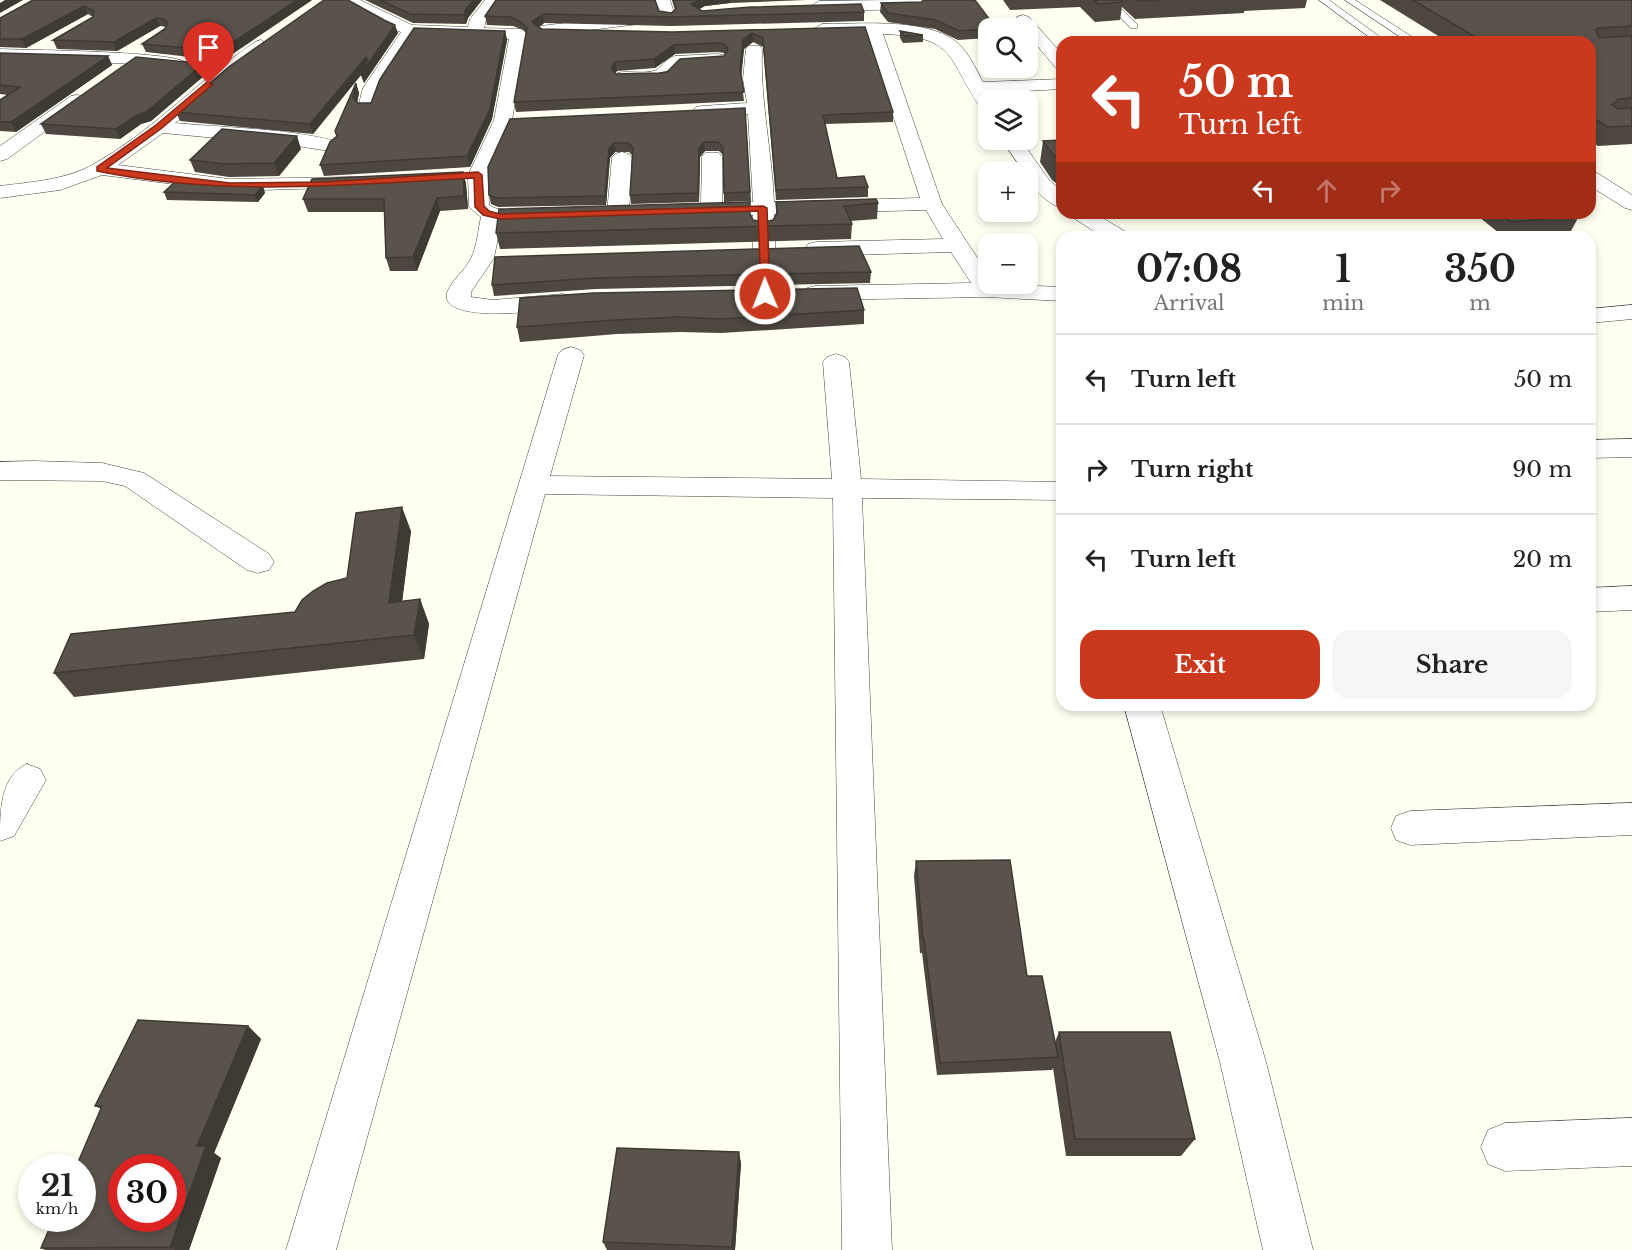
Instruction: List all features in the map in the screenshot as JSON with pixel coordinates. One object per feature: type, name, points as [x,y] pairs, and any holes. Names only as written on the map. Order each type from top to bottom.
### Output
[{"type":"street","points":[[475,31],[478,19],[493,0]]},
{"type":"street","points":[[353,1],[393,24],[410,30],[516,34],[673,15],[662,0]]},
{"type":"street","points":[[807,7],[920,2],[935,37]]},
{"type":"street","points":[[825,6],[829,29]]},
{"type":"street","points":[[873,29],[932,204],[978,276]]},
{"type":"street","points":[[809,30],[873,29],[935,37],[949,44],[956,52],[978,91]]},
{"type":"street","points":[[367,107],[372,88],[410,30]]},
{"type":"street","points":[[544,30],[614,37],[643,33]]},
{"type":"street","points":[[0,192],[52,186],[100,169],[159,127],[226,69],[279,33]]},
{"type":"street","points":[[516,34],[518,36],[502,120],[478,175],[479,207],[492,215],[559,214]]},
{"type":"street","points":[[1038,37],[1056,57]]},
{"type":"street","points":[[0,72],[60,38]]},
{"type":"street","points":[[754,49],[752,79],[763,177],[765,251],[754,295],[978,290]]},
{"type":"street","points":[[0,54],[190,64]]},
{"type":"street","points":[[626,96],[622,68],[660,75],[675,61],[718,59]]},
{"type":"street","points":[[976,88],[1056,84]]},
{"type":"street","points":[[0,155],[87,93]]},
{"type":"street","points":[[686,112],[757,108]]},
{"type":"street","points":[[502,120],[525,119]]},
{"type":"street","points":[[159,127],[291,139],[328,145]]},
{"type":"street","points":[[1018,150],[1042,184],[1056,197]]},
{"type":"street","points":[[711,210],[712,157]]},
{"type":"street","points":[[618,213],[622,158]]},
{"type":"street","points":[[100,169],[230,185],[369,182]]},
{"type":"street","points":[[456,176],[478,175]]},
{"type":"street","points":[[1596,181],[1632,204]]},
{"type":"street","points":[[688,211],[932,204]]},
{"type":"street","points":[[594,213],[641,212]]},
{"type":"street","points":[[492,215],[483,258],[459,292],[459,300],[465,304],[480,306],[584,299]]},
{"type":"street","points":[[1089,219],[1108,231]]},
{"type":"street","points":[[741,252],[958,244]]},
{"type":"street","points":[[483,258],[506,257]]},
{"type":"street","points":[[1038,293],[1056,294]]},
{"type":"street","points":[[1596,315],[1632,312]]},
{"type":"street","points":[[311,1250],[571,355]]},
{"type":"street","points":[[836,362],[847,489],[867,1250]]},
{"type":"street","points":[[1596,449],[1632,448]]},
{"type":"street","points":[[0,471],[102,472],[134,479],[258,562]]},
{"type":"street","points":[[534,485],[1056,491]]},
{"type":"street","points":[[1596,600],[1632,598]]},
{"type":"street","points":[[1144,711],[1243,1062],[1288,1250]]},
{"type":"street","points":[[0,824],[27,780]]},
{"type":"street","points":[[1410,828],[1632,819]]},
{"type":"street","points":[[1505,1147],[1632,1142]]},
{"type":"lane","points":[[1107,0],[1134,26]]},
{"type":"lane","points":[[1323,0],[1374,36]]},
{"type":"lane","points":[[1349,0],[1406,36]]},
{"type":"building","points":[[33,0],[297,0],[215,54],[146,112],[137,115],[116,129],[41,124],[136,57],[186,62],[196,57],[196,53],[187,48],[142,44],[165,29],[167,23],[164,19],[156,18],[114,42],[53,40],[93,17],[94,11],[84,6],[22,39],[0,39],[0,18]]},
{"type":"building","points":[[324,0],[348,0],[395,25],[361,74],[368,59],[366,57],[310,124],[176,112],[230,66]]},
{"type":"building","points":[[380,0],[474,0],[464,15],[410,14]]},
{"type":"building","points":[[496,0],[655,0],[659,11],[671,13],[676,9],[673,0],[700,0],[691,4],[702,11],[751,7],[861,4],[864,12],[671,17],[543,14],[532,22],[542,29],[672,32],[865,27],[893,112],[823,115],[837,178],[864,176],[868,187],[776,190],[763,38],[752,33],[743,40],[740,70],[744,92],[514,102],[527,28],[511,17],[485,16]],"holes":[[[724,44],[728,49],[724,56],[680,59],[667,72],[616,74],[611,68],[615,62],[654,59],[674,45]]]},
{"type":"building","points":[[924,0],[975,0],[988,18],[978,18],[978,29],[959,31],[936,20],[888,13],[881,3]]},
{"type":"building","points":[[1094,0],[1121,0],[1123,2],[1098,4]]},
{"type":"building","points":[[1413,0],[1632,0],[1632,26],[1596,30],[1599,38],[1632,36],[1632,98],[1618,99],[1612,105],[1618,109],[1632,108],[1632,126],[1608,127],[1596,120],[1596,36],[1474,36]]},
{"type":"building","points":[[414,28],[505,31],[490,109],[467,156],[320,165],[330,142],[337,136],[335,131],[356,83],[353,98],[358,103],[371,103],[380,79]]},
{"type":"building","points":[[900,31],[923,35],[904,36]]},
{"type":"building","points":[[0,53],[108,56],[11,122],[0,122],[0,100],[20,87],[0,85]]},
{"type":"building","points":[[745,108],[750,192],[724,193],[723,147],[718,142],[704,142],[699,148],[698,193],[630,195],[633,148],[628,143],[614,143],[609,149],[605,196],[496,198],[489,195],[488,167],[510,119]]},
{"type":"building","points":[[222,129],[297,136],[274,163],[224,164],[190,160]]},
{"type":"building","points":[[1056,140],[1056,158],[1043,141]]},
{"type":"building","points":[[463,172],[464,196],[437,198],[413,257],[386,258],[384,199],[303,199],[312,179]]},
{"type":"building","points":[[177,180],[226,186],[263,185],[255,195],[164,192]]},
{"type":"building","points":[[876,199],[878,203],[844,206],[852,224],[496,233],[499,209],[750,202],[750,214],[753,220],[764,222],[773,220],[777,213],[776,202]]},
{"type":"building","points":[[1507,219],[1545,219],[1511,222]]},
{"type":"building","points":[[859,246],[871,272],[594,278],[492,285],[495,257]]},
{"type":"building","points":[[857,288],[864,310],[720,319],[679,317],[615,320],[517,327],[520,298],[594,293]]},
{"type":"building","points":[[402,507],[389,603],[420,599],[414,635],[54,673],[71,634],[295,612],[302,600],[313,591],[327,583],[347,578],[356,513]]},
{"type":"building","points":[[1010,860],[1027,976],[1042,976],[1058,1057],[940,1063],[923,939],[916,861]]},
{"type":"building","points":[[138,1020],[248,1026],[197,1146],[206,1146],[186,1202],[186,1154],[108,1154],[108,1232],[175,1232],[170,1247],[41,1248],[48,1232],[96,1232],[96,1154],[82,1154],[102,1106],[95,1106]]},
{"type":"building","points":[[1059,1032],[1170,1032],[1195,1139],[1075,1139]]},
{"type":"building","points":[[617,1148],[739,1152],[732,1247],[603,1242]]},
{"type":"route","points":[[209,84],[159,127],[100,169],[230,185],[326,184],[478,175],[479,207],[486,213],[500,216],[763,208],[765,294]]}]
